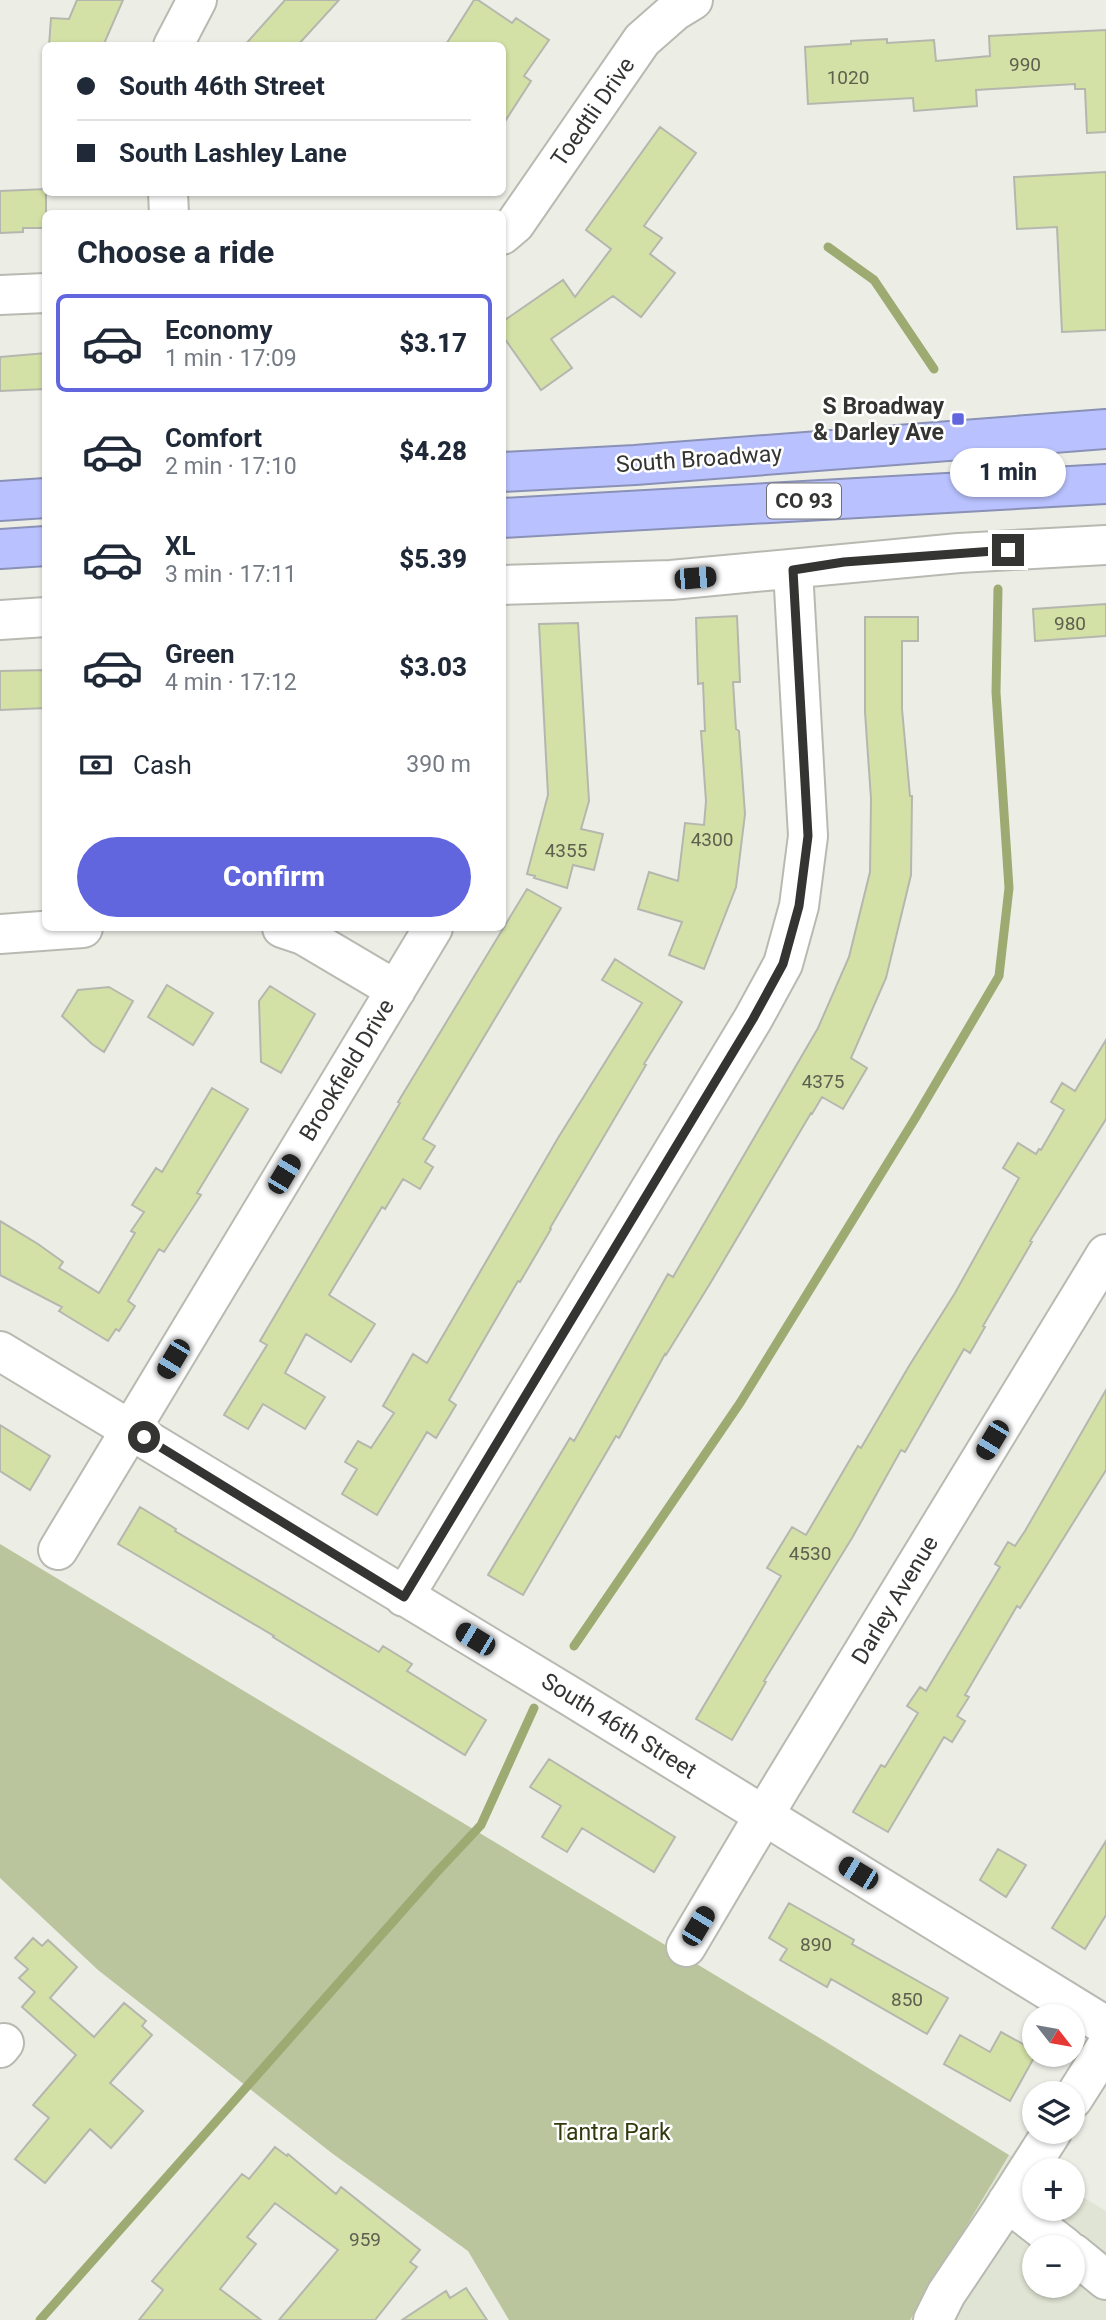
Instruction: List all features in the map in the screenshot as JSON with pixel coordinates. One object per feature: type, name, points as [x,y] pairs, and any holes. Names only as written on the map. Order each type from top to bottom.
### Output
[{"type":"highway","name":"South Broadway","points":[[506,472],[649,464],[1106,429]]},
{"type":"highway","name":"South Broadway","points":[[506,518],[1106,484]]},
{"type":"highway","points":[[0,501],[42,498]]},
{"type":"highway","points":[[0,549],[42,546]]},
{"type":"street","points":[[175,42],[197,0]]},
{"type":"street","name":"Toedtli Drive","points":[[506,231],[515,224],[642,40],[675,11],[693,0]]},
{"type":"street","points":[[0,295],[42,293]]},
{"type":"street","points":[[506,585],[671,580],[793,570],[844,562],[1106,545]]},
{"type":"street","points":[[404,1597],[753,1019],[783,964],[799,906],[808,836],[793,570]]},
{"type":"street","points":[[0,620],[42,617]]},
{"type":"street","points":[[0,934],[42,931]]},
{"type":"street","points":[[291,931],[303,935],[396,990]]},
{"type":"street","name":"Brookfield Drive","points":[[58,1550],[431,931]]},
{"type":"street","name":"Darley Avenue","points":[[685,1947],[1106,1254]]},
{"type":"street","name":"South 46th Street","points":[[0,1351],[570,1696],[1106,2026]]},
{"type":"street","points":[[1084,2081],[1106,2047]]},
{"type":"street","points":[[933,2320],[946,2294],[1044,2144]]},
{"type":"street","points":[[1007,2202],[1050,2235]]},
{"type":"street","points":[[1085,2263],[1106,2280]]},
{"type":"shaded area","points":[[1009,2155],[1022,2162],[1022,2221],[1085,2221],[1085,2198],[1106,2211],[1106,2320],[910,2320]]},
{"type":"green space","name":"Tantra Park","points":[[0,1544],[1009,2155],[910,2320],[509,2320],[468,2251],[333,2154],[98,1970],[0,1878]]},
{"type":"building","points":[[77,0],[123,0],[105,42],[49,42],[51,18],[69,19]]},
{"type":"building","points":[[285,0],[339,0],[301,42],[248,42]]},
{"type":"building","points":[[474,0],[512,23],[516,18],[549,40],[524,76],[531,81],[506,120],[506,42],[448,42]]},
{"type":"building","points":[[1106,30],[1106,132],[1087,133],[1085,89],[1075,89],[1075,84],[976,90],[977,106],[914,111],[913,98],[808,104],[805,47],[887,39],[887,43],[934,40],[936,61],[990,56],[989,36]]},
{"type":"building","points":[[660,127],[696,153],[644,226],[662,238],[650,254],[675,273],[641,317],[613,296],[551,339],[572,368],[541,390],[506,341],[506,319],[563,280],[575,297],[611,249],[586,230]]},
{"type":"building","points":[[1106,172],[1106,330],[1062,332],[1057,227],[1017,229],[1014,177]]},
{"type":"building","points":[[42,189],[42,196],[46,196],[46,210],[42,210],[42,228],[23,228],[23,232],[0,233],[0,191]]},
{"type":"building","points":[[42,353],[42,389],[0,391],[0,357]]},
{"type":"building","points":[[1106,604],[1106,636],[1035,641],[1033,609]]},
{"type":"building","points":[[737,616],[740,682],[733,682],[745,814],[736,887],[704,969],[669,955],[682,922],[638,909],[649,872],[678,881],[685,823],[704,825],[706,801],[701,731],[705,731],[703,683],[698,684],[696,618]]},
{"type":"building","points":[[865,617],[918,617],[918,641],[902,641],[902,709],[912,796],[911,875],[886,978],[851,1058],[867,1068],[843,1109],[822,1097],[811,1113],[523,1595],[488,1575],[570,1438],[574,1441],[668,1274],[673,1277],[818,1028],[849,957],[870,872],[871,799],[865,712]]},
{"type":"building","points":[[578,623],[589,801],[581,829],[603,834],[594,870],[573,865],[567,888],[527,874],[548,795],[539,624]]},
{"type":"building","points":[[42,670],[42,708],[0,710],[0,671]]},
{"type":"building","points":[[527,889],[561,908],[423,1139],[435,1146],[425,1162],[433,1167],[420,1189],[403,1179],[385,1209],[382,1207],[329,1295],[375,1324],[351,1362],[306,1334],[285,1373],[325,1397],[305,1429],[263,1404],[248,1429],[224,1415],[267,1345],[260,1341],[400,1103],[398,1102],[502,931],[506,931],[506,924]]},
{"type":"building","points":[[615,959],[682,1002],[449,1400],[456,1405],[436,1438],[427,1432],[377,1515],[342,1494],[357,1469],[345,1462],[358,1441],[371,1448],[394,1413],[383,1406],[413,1354],[427,1363],[558,1138],[642,1003],[602,980]]},
{"type":"building","points":[[167,985],[213,1013],[193,1045],[148,1017]]},
{"type":"building","points":[[270,986],[315,1014],[281,1073],[261,1062],[259,1001]]},
{"type":"building","points":[[109,987],[133,1001],[104,1052],[62,1016],[78,990]]},
{"type":"building","points":[[1106,1040],[1106,1119],[1030,1241],[1032,1242],[970,1353],[964,1349],[905,1452],[901,1450],[732,1740],[696,1719],[781,1576],[767,1568],[792,1527],[806,1535],[858,1446],[861,1448],[955,1293],[1019,1178],[1003,1168],[1018,1143],[1036,1154],[1041,1150],[1064,1110],[1051,1102],[1062,1083],[1075,1091]]},
{"type":"building","points":[[212,1088],[248,1109],[197,1193],[201,1195],[164,1252],[159,1249],[128,1301],[135,1306],[119,1331],[116,1329],[108,1341],[59,1311],[62,1307],[0,1275],[0,1221],[63,1262],[59,1268],[99,1293],[135,1233],[131,1231],[144,1212],[132,1205],[156,1168],[162,1172]]},
{"type":"building","points":[[1106,1390],[1106,1470],[1020,1608],[1017,1606],[965,1695],[969,1697],[957,1716],[965,1721],[952,1742],[944,1737],[888,1832],[853,1812],[881,1765],[885,1767],[918,1713],[907,1706],[920,1687],[926,1691],[1000,1567],[995,1564],[1008,1542],[1015,1546],[1025,1531]]},
{"type":"building","points":[[0,1425],[50,1456],[30,1490],[0,1471]]},
{"type":"building","points":[[140,1507],[176,1529],[175,1531],[379,1652],[383,1646],[412,1664],[407,1671],[486,1720],[465,1755],[274,1636],[118,1544]]},
{"type":"building","points":[[549,1759],[675,1837],[654,1872],[582,1828],[567,1852],[542,1837],[561,1806],[530,1787]]},
{"type":"building","points":[[1106,1841],[1106,1915],[1085,1949],[1052,1928]]},
{"type":"building","points":[[998,1849],[1026,1865],[1006,1897],[980,1880]]},
{"type":"building","points":[[789,1903],[854,1940],[852,1944],[948,1998],[927,2034],[831,1979],[827,1987],[780,1960],[787,1949],[769,1938]]},
{"type":"building","points":[[33,1938],[42,1946],[48,1940],[77,1967],[50,1998],[94,2037],[124,2003],[146,2021],[142,2026],[152,2035],[110,2083],[143,2111],[111,2148],[90,2129],[45,2183],[15,2159],[49,2118],[33,2105],[76,2055],[22,2007],[35,1992],[19,1978],[28,1969],[15,1958]]},
{"type":"building","points":[[1001,2032],[1022,2043],[1022,2067],[1029,2067],[1010,2101],[944,2064],[960,2035],[990,2052]]},
{"type":"building","points":[[275,2147],[287,2156],[288,2154],[336,2194],[341,2187],[420,2250],[410,2262],[417,2267],[375,2320],[279,2320],[338,2250],[275,2203],[247,2237],[256,2244],[220,2289],[261,2320],[139,2320],[163,2290],[152,2281],[242,2174],[249,2179]]},
{"type":"building","points":[[466,2288],[487,2320],[402,2320],[446,2291],[450,2298]]},
{"type":"waterway","points":[[828,247],[874,280],[934,369]]},
{"type":"waterway","points":[[574,1646],[740,1403],[916,1117],[999,976],[1009,888],[996,692],[998,589]]},
{"type":"waterway","points":[[40,2320],[481,1825],[534,1708]]},
{"type":"place","name":"S Broadway & Darley Ave","points":[[958,419]]},
{"type":"route","points":[[144,1437],[404,1597],[753,1019],[783,964],[799,906],[808,836],[793,570],[844,562],[1008,550]]}]
